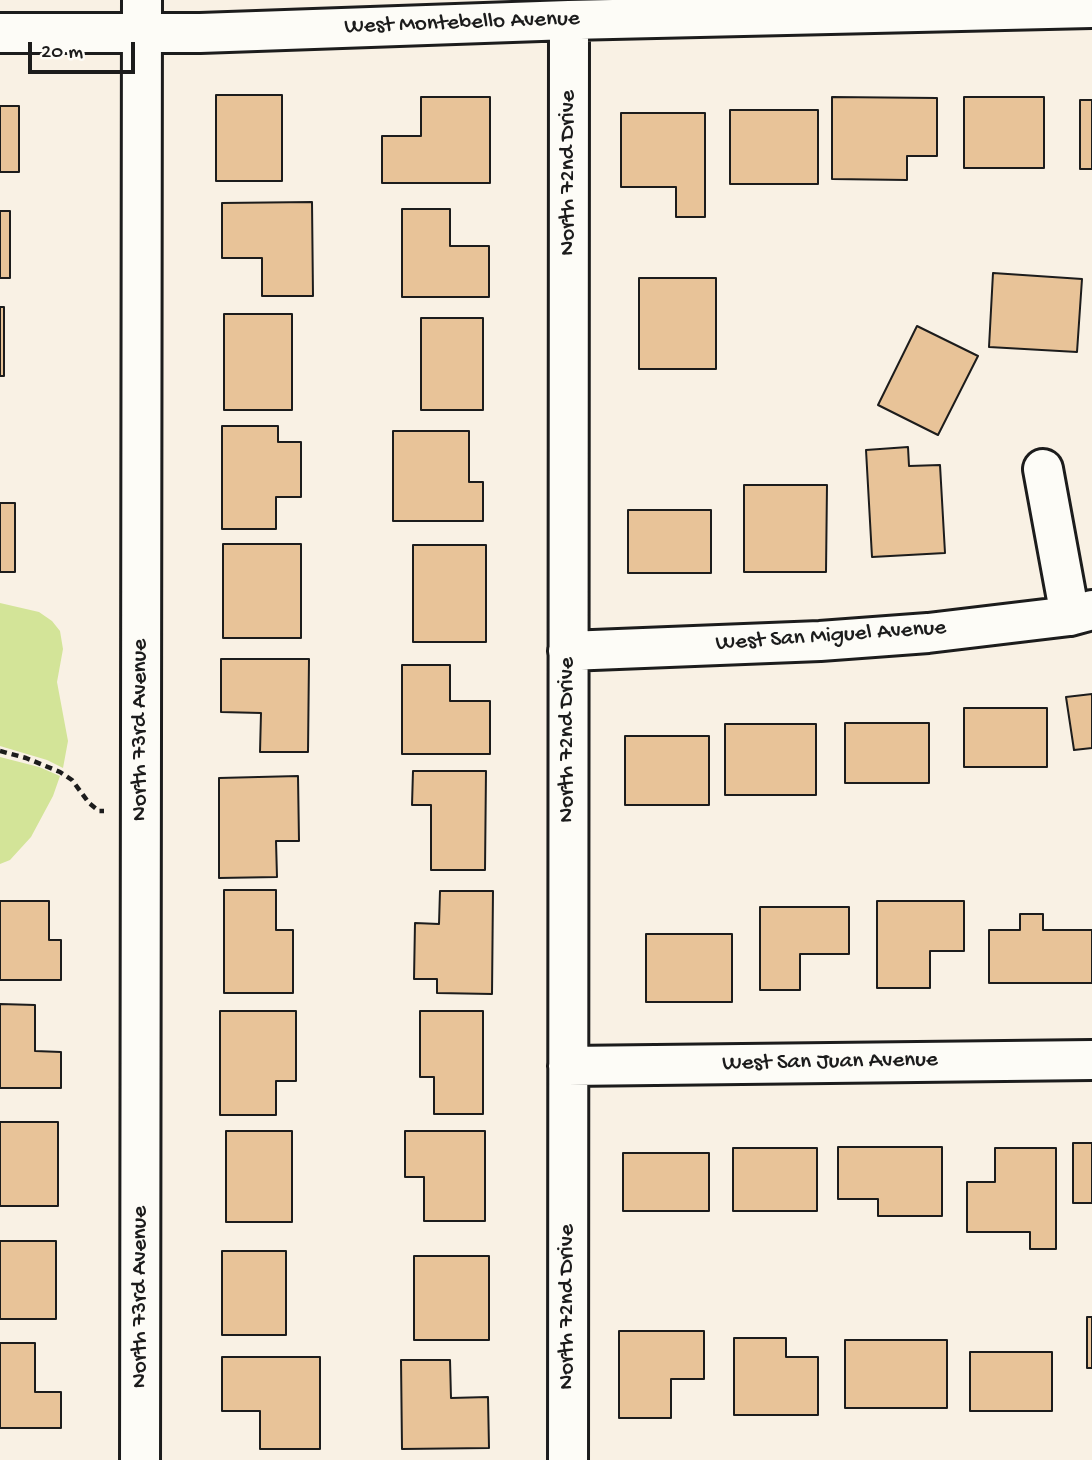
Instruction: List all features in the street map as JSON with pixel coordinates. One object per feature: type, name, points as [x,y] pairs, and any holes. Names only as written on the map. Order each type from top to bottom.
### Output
[{"type":"street","name":"West Montebello Avenue","points":[[0,33],[142,16],[214,32],[569,20],[1092,8]]},
{"type":"street","name":"North 73rd Avenue","points":[[140,1460],[142,16]]},
{"type":"street","name":"North 72nd Drive","points":[[568,1460],[569,20]]},
{"type":"street","points":[[1043,469],[1081,613]]},
{"type":"street","name":"West San Miguel Avenue","points":[[568,651],[820,641],[928,633],[1081,613]]},
{"type":"street","name":"West San Juan Avenue","points":[[568,1066],[1092,1060]]},
{"type":"path","points":[[0,751],[60,772],[77,785],[89,803],[99,811],[105,811]]},
{"type":"green space","points":[[0,603],[39,612],[60,631],[63,649],[57,682],[68,741],[63,768],[47,760],[0,746]]},
{"type":"green space","points":[[0,757],[39,767],[60,776],[53,796],[31,837],[10,860],[0,864]]},
{"type":"building","points":[[216,95],[282,95],[282,181],[216,181]]},
{"type":"building","points":[[421,97],[490,97],[490,183],[382,183],[382,136],[421,136]]},
{"type":"building","points":[[832,97],[937,98],[937,156],[907,156],[907,180],[832,179]]},
{"type":"building","points":[[964,97],[1044,97],[1044,168],[964,168]]},
{"type":"building","points":[[1080,100],[1092,100],[1092,169],[1080,169]]},
{"type":"building","points":[[0,106],[19,106],[19,172],[0,172]]},
{"type":"building","points":[[730,110],[818,110],[818,184],[730,184]]},
{"type":"building","points":[[621,113],[705,113],[705,217],[676,217],[676,187],[621,187]]},
{"type":"building","points":[[312,202],[313,296],[262,296],[262,258],[222,258],[222,203]]},
{"type":"building","points":[[402,209],[450,209],[450,246],[489,246],[489,297],[402,297]]},
{"type":"building","points":[[0,211],[10,211],[10,278],[0,278]]},
{"type":"building","points":[[993,273],[1082,279],[1077,352],[989,347]]},
{"type":"building","points":[[639,278],[716,278],[716,369],[639,369]]},
{"type":"building","points":[[0,307],[4,307],[4,376],[0,376]]},
{"type":"building","points":[[224,314],[292,314],[292,410],[224,410]]},
{"type":"building","points":[[421,318],[483,318],[483,410],[421,410]]},
{"type":"building","points":[[917,326],[978,356],[938,435],[878,405]]},
{"type":"building","points":[[222,426],[278,426],[278,442],[301,442],[301,497],[276,497],[276,529],[222,529]]},
{"type":"building","points":[[393,431],[469,431],[469,482],[483,482],[483,521],[393,521]]},
{"type":"building","points":[[908,447],[909,466],[940,465],[945,553],[872,557],[866,450]]},
{"type":"building","points":[[744,485],[827,485],[826,572],[744,572]]},
{"type":"building","points":[[0,503],[15,503],[15,572],[0,572]]},
{"type":"building","points":[[628,510],[711,510],[711,573],[628,573]]},
{"type":"building","points":[[223,544],[301,544],[301,638],[223,638]]},
{"type":"building","points":[[413,545],[486,545],[486,642],[413,642]]},
{"type":"building","points":[[221,659],[309,659],[308,752],[260,752],[261,713],[221,712]]},
{"type":"building","points":[[402,665],[450,665],[450,701],[490,701],[490,754],[402,754]]},
{"type":"building","points":[[1092,694],[1092,748],[1074,750],[1066,697]]},
{"type":"building","points":[[964,708],[1047,708],[1047,767],[964,767]]},
{"type":"building","points":[[845,723],[929,723],[929,783],[845,783]]},
{"type":"building","points":[[725,724],[816,724],[816,795],[725,795]]},
{"type":"building","points":[[625,736],[709,736],[709,805],[625,805]]},
{"type":"building","points":[[413,771],[486,771],[485,870],[431,870],[431,805],[412,805]]},
{"type":"building","points":[[298,776],[299,841],[276,841],[277,877],[219,878],[219,778]]},
{"type":"building","points":[[224,890],[276,890],[276,930],[293,930],[293,993],[224,993]]},
{"type":"building","points":[[440,891],[493,891],[492,994],[437,993],[437,979],[414,979],[415,923],[439,924]]},
{"type":"building","points":[[0,901],[49,901],[49,940],[61,940],[61,980],[0,980]]},
{"type":"building","points":[[877,901],[964,901],[964,951],[930,951],[930,988],[877,988]]},
{"type":"building","points":[[760,907],[849,907],[849,954],[800,954],[800,990],[760,990]]},
{"type":"building","points":[[1020,914],[1043,914],[1043,930],[1092,930],[1092,983],[989,983],[989,930],[1020,930]]},
{"type":"building","points":[[646,934],[732,934],[732,1002],[646,1002]]},
{"type":"building","points":[[0,1004],[35,1005],[35,1051],[61,1052],[61,1088],[0,1088]]},
{"type":"building","points":[[220,1011],[296,1011],[296,1081],[276,1081],[276,1115],[220,1115]]},
{"type":"building","points":[[420,1011],[483,1011],[483,1114],[434,1114],[434,1077],[420,1077]]},
{"type":"building","points":[[0,1122],[58,1122],[58,1206],[0,1206]]},
{"type":"building","points":[[226,1131],[292,1131],[292,1222],[226,1222]]},
{"type":"building","points":[[405,1131],[485,1131],[485,1221],[424,1221],[424,1177],[405,1177]]},
{"type":"building","points":[[1073,1143],[1092,1143],[1092,1203],[1073,1203]]},
{"type":"building","points":[[838,1147],[942,1147],[942,1216],[878,1216],[878,1199],[838,1199]]},
{"type":"building","points":[[733,1148],[817,1148],[817,1211],[733,1211]]},
{"type":"building","points":[[995,1148],[1056,1148],[1056,1249],[1030,1249],[1030,1232],[967,1232],[967,1182],[995,1182]]},
{"type":"building","points":[[623,1153],[709,1153],[709,1211],[623,1211]]},
{"type":"building","points":[[0,1241],[56,1241],[56,1319],[0,1319]]},
{"type":"building","points":[[222,1251],[286,1251],[286,1335],[222,1335]]},
{"type":"building","points":[[414,1256],[489,1256],[489,1340],[414,1340]]},
{"type":"building","points":[[1087,1317],[1092,1317],[1092,1368],[1087,1368]]},
{"type":"building","points":[[619,1331],[704,1331],[704,1379],[671,1379],[671,1418],[619,1418]]},
{"type":"building","points":[[734,1338],[786,1338],[786,1357],[818,1357],[818,1415],[734,1415]]},
{"type":"building","points":[[845,1340],[947,1340],[947,1408],[845,1408]]},
{"type":"building","points":[[0,1343],[35,1343],[35,1392],[61,1392],[61,1428],[0,1428]]},
{"type":"building","points":[[970,1352],[1052,1352],[1052,1411],[970,1411]]},
{"type":"building","points":[[222,1357],[320,1357],[320,1449],[260,1449],[260,1411],[222,1411]]},
{"type":"building","points":[[401,1360],[450,1360],[451,1398],[488,1397],[489,1448],[402,1449]]}]
